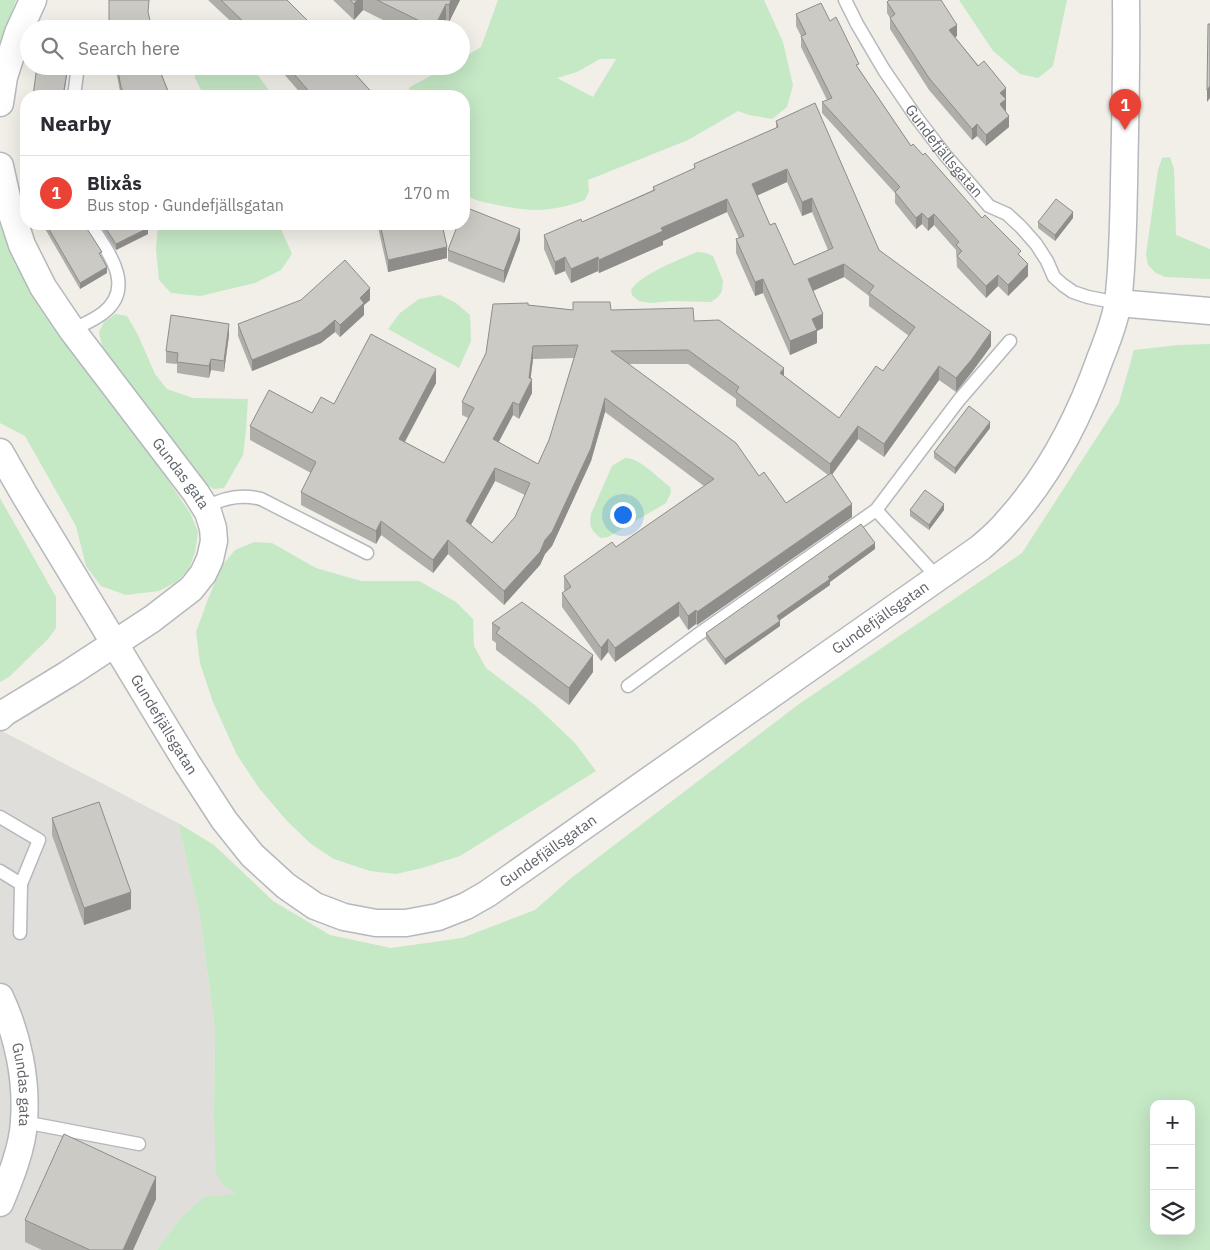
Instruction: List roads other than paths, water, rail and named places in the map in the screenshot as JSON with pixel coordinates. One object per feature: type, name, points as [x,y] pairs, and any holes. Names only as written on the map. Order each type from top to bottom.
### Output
[{"type":"street","points":[[24,20],[33,0]]},
{"type":"street","name":"Gundefjällsgatan","points":[[0,452],[187,763],[224,820],[252,855],[286,886],[315,906],[344,917],[376,923],[406,923],[438,917],[466,906],[487,894],[980,548],[1006,524],[1027,499],[1055,456],[1080,410],[1111,331],[1118,303],[1122,255],[1126,0]]},
{"type":"street","points":[[0,103],[4,77],[20,29]]},
{"type":"street","name":"Gundas gata","points":[[0,166],[8,202],[22,245],[43,287],[72,330],[196,493],[208,512],[214,528],[214,541],[210,559],[202,574],[190,589],[152,619],[0,717]]},
{"type":"street","name":"Gundefjällsgatan","points":[[1118,303],[1210,311]]},
{"type":"street","name":"Gundas gata","points":[[0,997],[18,1048],[24,1082],[24,1122],[9,1182],[0,1203]]},
{"type":"lane","name":"Gundefjällsgatan","points":[[845,0],[884,70],[916,117],[946,156],[989,206],[1007,214],[1021,227],[1036,244],[1047,261],[1054,277],[1063,285],[1073,292],[1088,297],[1118,303]]},
{"type":"lane","points":[[75,90],[77,75]]},
{"type":"lane","points":[[72,330],[102,314],[113,304],[117,294],[116,268],[109,252],[94,230]]},
{"type":"lane","points":[[628,686],[876,510],[959,400],[1010,341]]},
{"type":"lane","points":[[205,508],[217,502],[235,498],[248,496],[261,499],[367,553]]},
{"type":"lane","points":[[876,510],[938,578]]},
{"type":"lane","points":[[0,817],[40,840],[21,884],[20,933]]},
{"type":"lane","points":[[0,871],[21,884]]},
{"type":"lane","points":[[24,1122],[138,1144]]},
{"type":"place","name":"Blixås","points":[[1125,130]]}]
